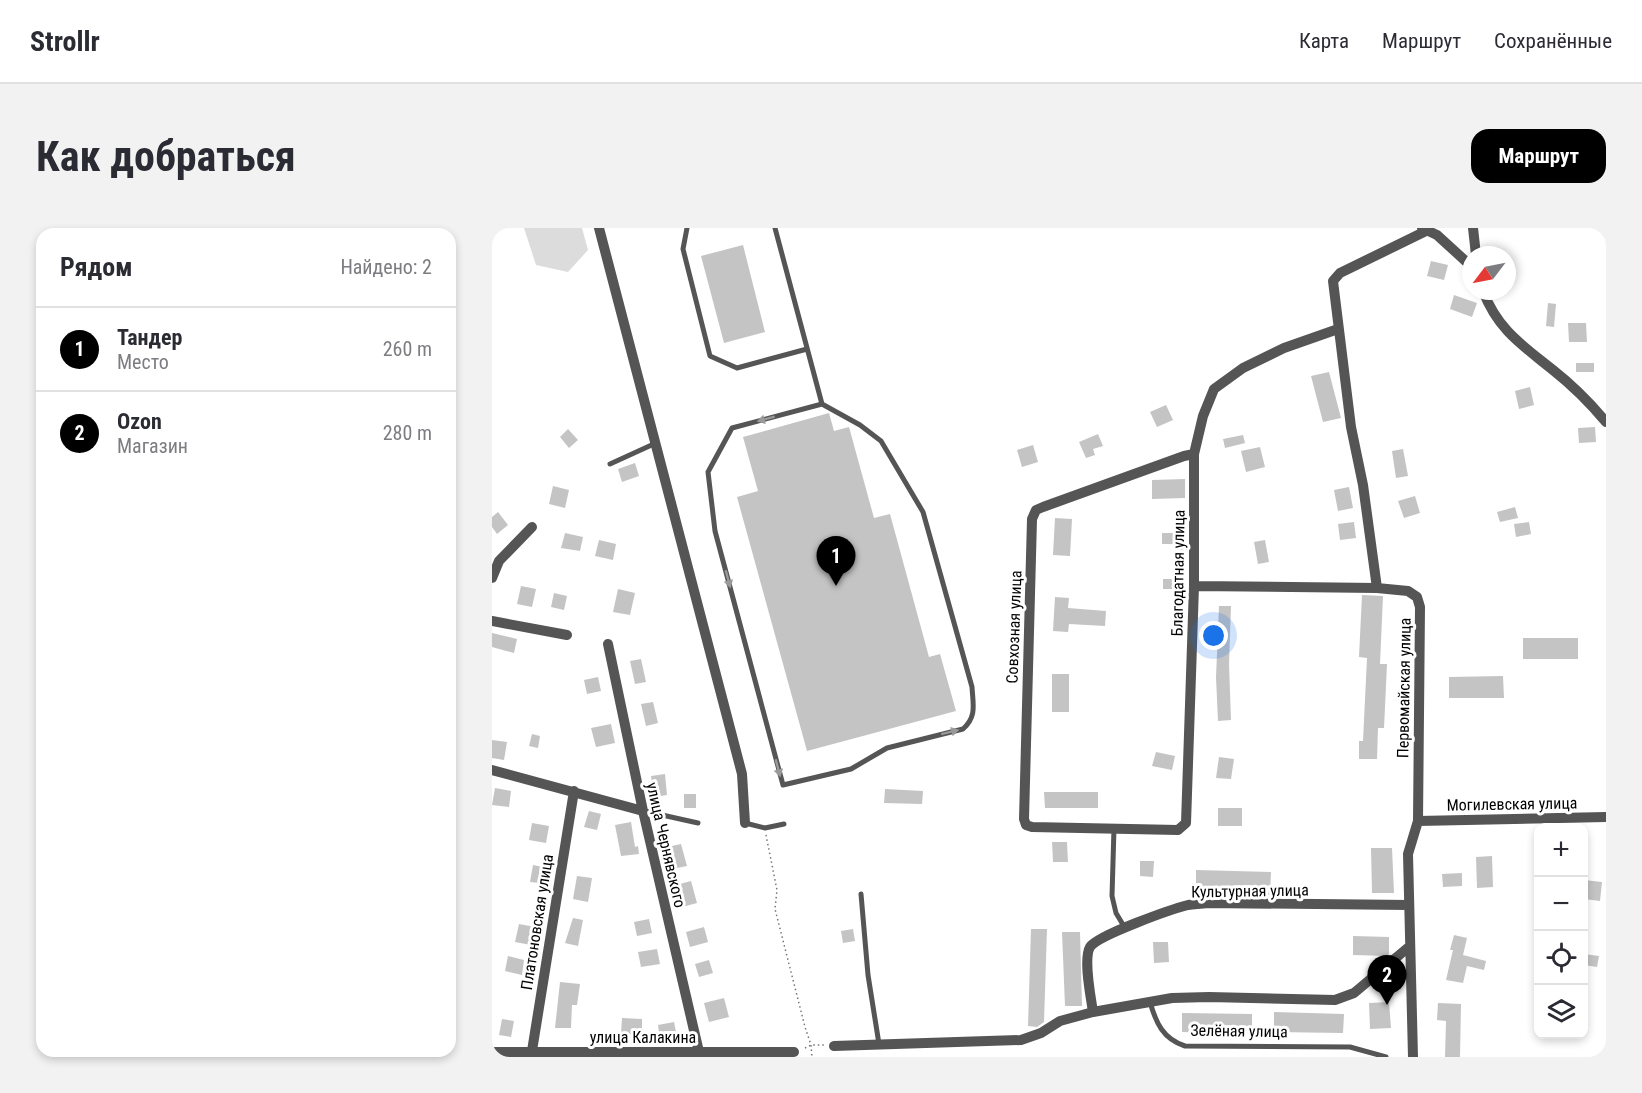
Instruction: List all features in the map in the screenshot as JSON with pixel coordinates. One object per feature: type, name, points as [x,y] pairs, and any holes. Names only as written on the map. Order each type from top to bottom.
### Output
[{"type":"street","points":[[599,228],[742,774],[745,823]]},
{"type":"street","points":[[1473,228],[1475,246]]},
{"type":"street","points":[[1377,588],[1363,485],[1351,427],[1333,281],[1340,273],[1424,229],[1437,235],[1462,258]]},
{"type":"street","points":[[1486,300],[1502,326],[1516,342],[1555,371],[1606,422]]},
{"type":"street","name":"Благодатная улица","points":[[1114,828],[1178,830],[1186,823],[1194,586],[1194,454],[1203,416],[1214,388],[1243,368],[1284,348],[1338,329]]},
{"type":"street","name":"Совхозная улица","points":[[1114,828],[1032,827],[1026,825],[1024,819],[1032,519],[1036,510],[1043,507],[1194,454]]},
{"type":"street","points":[[492,578],[499,561],[532,527]]},
{"type":"street","name":"Первомайская улица","points":[[1194,586],[1377,588],[1408,591],[1418,597],[1420,607],[1418,821],[1408,854],[1412,1057]]},
{"type":"street","points":[[492,621],[567,635]]},
{"type":"street","name":"улица Чернявского","points":[[608,644],[643,811],[699,1052]]},
{"type":"street","points":[[492,770],[643,811]]},
{"type":"street","name":"Платоновская улица","points":[[531,1055],[574,791]]},
{"type":"street","name":"Могилевская улица","points":[[1418,821],[1606,817]]},
{"type":"street","name":"Культурная улица","points":[[1093,1012],[1087,958],[1090,947],[1098,940],[1125,928],[1188,906],[1207,903],[1409,905]]},
{"type":"street","points":[[834,1046],[1021,1040],[1041,1033],[1060,1021],[1093,1012],[1172,998],[1335,1000],[1354,993],[1410,946]]},
{"type":"street","name":"улица Калакина","points":[[492,1052],[531,1055],[794,1052]]},
{"type":"lane","points":[[687,228],[683,249],[710,356],[737,368],[807,348]]},
{"type":"lane","points":[[775,228],[822,404],[860,425],[881,441],[923,512],[972,687],[974,711],[970,722],[963,729],[887,748],[850,769],[783,785],[715,531],[708,472],[732,428],[822,404]]},
{"type":"lane","points":[[610,465],[656,443]]},
{"type":"lane","points":[[643,811],[698,824]]},
{"type":"lane","points":[[745,823],[765,828],[784,824]]},
{"type":"lane","points":[[1114,828],[1112,896],[1116,913],[1125,928]]},
{"type":"lane","points":[[861,894],[868,975],[879,1044]]},
{"type":"lane","name":"Зелёная улица","points":[[1150,1001],[1155,1019],[1162,1032],[1173,1042],[1185,1046],[1350,1047],[1386,1057]]},
{"type":"path","points":[[765,828],[777,890],[775,909],[805,1027],[812,1045],[812,1057]]},
{"type":"path","points":[[794,1052],[812,1045],[834,1046]]},
{"type":"shaded area","points":[[524,228],[582,228],[588,250],[568,272],[536,265]]},
{"type":"building","points":[[743,245],[765,332],[724,343],[701,256]]},
{"type":"building","points":[[1431,261],[1448,265],[1444,280],[1427,276]]},
{"type":"building","points":[[1454,295],[1462,298],[1462,300],[1477,303],[1472,317],[1450,309]]},
{"type":"building","points":[[1548,303],[1556,304],[1554,327],[1546,326]]},
{"type":"building","points":[[1568,323],[1586,323],[1587,342],[1569,342]]},
{"type":"building","points":[[1576,363],[1594,363],[1594,372],[1576,372]]},
{"type":"building","points":[[1329,372],[1341,418],[1323,422],[1311,376]]},
{"type":"building","points":[[1530,387],[1534,405],[1519,409],[1515,391]]},
{"type":"building","points":[[1166,405],[1173,420],[1157,427],[1150,412]]},
{"type":"building","points":[[829,413],[834,431],[849,427],[874,518],[890,514],[929,657],[940,654],[956,711],[807,751],[737,497],[758,491],[743,437]]},
{"type":"building","points":[[1595,427],[1596,442],[1579,443],[1578,428]]},
{"type":"building","points":[[568,429],[578,440],[569,448],[560,437]]},
{"type":"building","points":[[1098,434],[1103,446],[1093,449],[1095,455],[1086,458],[1079,442]]},
{"type":"building","points":[[1243,435],[1245,443],[1225,448],[1223,439]]},
{"type":"building","points":[[1033,445],[1038,462],[1022,467],[1017,450]]},
{"type":"building","points":[[1260,447],[1265,467],[1246,472],[1241,451]]},
{"type":"building","points":[[1403,449],[1408,476],[1396,478],[1392,451]]},
{"type":"building","points":[[635,463],[639,476],[622,482],[618,469]]},
{"type":"building","points":[[1185,479],[1185,498],[1152,499],[1152,480]]},
{"type":"building","points":[[553,486],[569,490],[565,508],[549,504]]},
{"type":"building","points":[[1349,487],[1353,508],[1338,511],[1334,490]]},
{"type":"building","points":[[1415,496],[1420,513],[1404,518],[1398,501]]},
{"type":"building","points":[[1515,507],[1518,518],[1500,522],[1497,512]]},
{"type":"building","points":[[498,512],[508,525],[497,534],[492,527],[492,517]]},
{"type":"building","points":[[1055,518],[1072,519],[1070,556],[1053,555]]},
{"type":"building","points":[[1354,522],[1356,538],[1340,540],[1338,524]]},
{"type":"building","points":[[1529,522],[1531,534],[1516,537],[1514,524]]},
{"type":"building","points":[[565,533],[583,537],[580,551],[561,548]]},
{"type":"building","points":[[1162,533],[1183,533],[1182,589],[1163,589],[1163,579],[1173,579],[1174,544],[1162,544]]},
{"type":"building","points":[[599,540],[616,544],[613,560],[595,556]]},
{"type":"building","points":[[1265,540],[1269,562],[1258,564],[1254,542]]},
{"type":"building","points":[[521,586],[536,589],[532,607],[517,604]]},
{"type":"building","points":[[618,589],[635,593],[630,615],[613,612]]},
{"type":"building","points":[[554,593],[567,596],[564,610],[551,607]]},
{"type":"building","points":[[1362,595],[1383,596],[1380,664],[1387,664],[1384,728],[1378,728],[1377,759],[1359,759],[1359,741],[1363,741],[1367,658],[1359,657]]},
{"type":"building","points":[[1055,597],[1069,598],[1068,608],[1106,611],[1105,626],[1069,624],[1068,632],[1053,631]]},
{"type":"building","points":[[1219,606],[1231,606],[1229,664],[1231,720],[1218,721],[1216,677]]},
{"type":"building","points":[[492,633],[517,639],[514,653],[492,647]]},
{"type":"building","points":[[1523,638],[1578,638],[1578,659],[1523,659]]},
{"type":"building","points":[[641,659],[646,682],[635,684],[630,661]]},
{"type":"building","points":[[1052,674],[1069,674],[1069,712],[1052,712]]},
{"type":"building","points":[[1503,676],[1504,698],[1449,698],[1449,677]]},
{"type":"building","points":[[598,677],[601,691],[587,694],[584,680]]},
{"type":"building","points":[[653,702],[658,723],[646,726],[641,704]]},
{"type":"building","points":[[611,724],[615,743],[596,747],[591,728]]},
{"type":"building","points":[[532,734],[540,736],[538,748],[529,746]]},
{"type":"building","points":[[492,740],[507,742],[504,760],[492,758]]},
{"type":"building","points":[[1156,752],[1175,756],[1172,770],[1152,766]]},
{"type":"building","points":[[1219,757],[1234,759],[1231,779],[1216,778]]},
{"type":"building","points":[[665,774],[667,795],[654,797],[651,776]]},
{"type":"building","points":[[495,788],[511,791],[509,807],[492,805]]},
{"type":"building","points":[[885,789],[923,791],[922,804],[884,803]]},
{"type":"building","points":[[1044,792],[1098,792],[1098,808],[1045,808]]},
{"type":"building","points":[[684,794],[696,794],[696,808],[684,808]]},
{"type":"building","points":[[1218,808],[1242,808],[1242,826],[1218,826]]},
{"type":"building","points":[[589,811],[601,814],[597,830],[584,827]]},
{"type":"building","points":[[631,822],[635,847],[638,846],[639,854],[621,856],[615,825]]},
{"type":"building","points":[[532,823],[549,826],[546,843],[529,840]]},
{"type":"building","points":[[1052,842],[1067,842],[1068,862],[1053,862]]},
{"type":"building","points":[[681,844],[687,866],[672,869],[667,847]]},
{"type":"building","points":[[1371,848],[1392,848],[1394,893],[1372,893]]},
{"type":"building","points":[[1492,856],[1493,887],[1477,888],[1476,857]]},
{"type":"building","points":[[1140,861],[1154,861],[1153,877],[1140,876]]},
{"type":"building","points":[[533,865],[543,867],[540,883],[530,882]]},
{"type":"building","points":[[1196,870],[1271,872],[1270,895],[1196,893]]},
{"type":"building","points":[[1462,873],[1462,886],[1443,887],[1442,874]]},
{"type":"building","points":[[577,876],[592,878],[588,902],[573,899]]},
{"type":"building","points":[[1588,880],[1602,882],[1600,901],[1588,900]]},
{"type":"building","points":[[691,881],[697,903],[682,907],[676,885]]},
{"type":"building","points":[[573,918],[583,920],[578,946],[565,943]]},
{"type":"building","points":[[649,919],[652,933],[637,936],[634,922]]},
{"type":"building","points":[[519,924],[535,927],[531,945],[515,942]]},
{"type":"building","points":[[704,927],[708,942],[690,947],[686,932]]},
{"type":"building","points":[[853,929],[855,941],[843,943],[841,931]]},
{"type":"building","points":[[1031,929],[1047,929],[1044,1022],[1037,1027],[1028,1026]]},
{"type":"building","points":[[1062,932],[1080,932],[1082,1006],[1065,1006]]},
{"type":"building","points":[[1454,935],[1467,938],[1463,955],[1486,961],[1484,970],[1467,966],[1463,983],[1446,980]]},
{"type":"building","points":[[1353,936],[1389,937],[1389,954],[1387,956],[1353,955]]},
{"type":"building","points":[[1153,942],[1168,942],[1169,962],[1154,963]]},
{"type":"building","points":[[657,949],[660,964],[641,967],[638,952]]},
{"type":"building","points":[[1588,955],[1599,956],[1597,967],[1588,966]]},
{"type":"building","points":[[508,956],[524,960],[522,975],[505,971]]},
{"type":"building","points":[[709,960],[713,973],[699,977],[695,964]]},
{"type":"building","points":[[560,982],[580,984],[577,1005],[572,1005],[571,1028],[555,1028]]},
{"type":"building","points":[[724,998],[729,1017],[709,1022],[704,1003]]},
{"type":"building","points":[[1389,1002],[1391,1028],[1370,1029],[1369,1003]]},
{"type":"building","points":[[1438,1003],[1461,1004],[1460,1057],[1445,1057],[1446,1021],[1437,1020]]},
{"type":"building","points":[[1274,1012],[1344,1014],[1343,1033],[1274,1032]]},
{"type":"building","points":[[1182,1013],[1252,1014],[1252,1033],[1182,1032]]},
{"type":"building","points":[[622,1018],[642,1019],[642,1035],[621,1034]]},
{"type":"building","points":[[502,1019],[514,1021],[511,1037],[499,1035]]},
{"type":"building","points":[[674,1022],[677,1037],[660,1040],[658,1025]]},
{"type":"place","name":"Тандер","points":[[836,586]]},
{"type":"place","name":"Ozon","points":[[1387,1005]]}]
